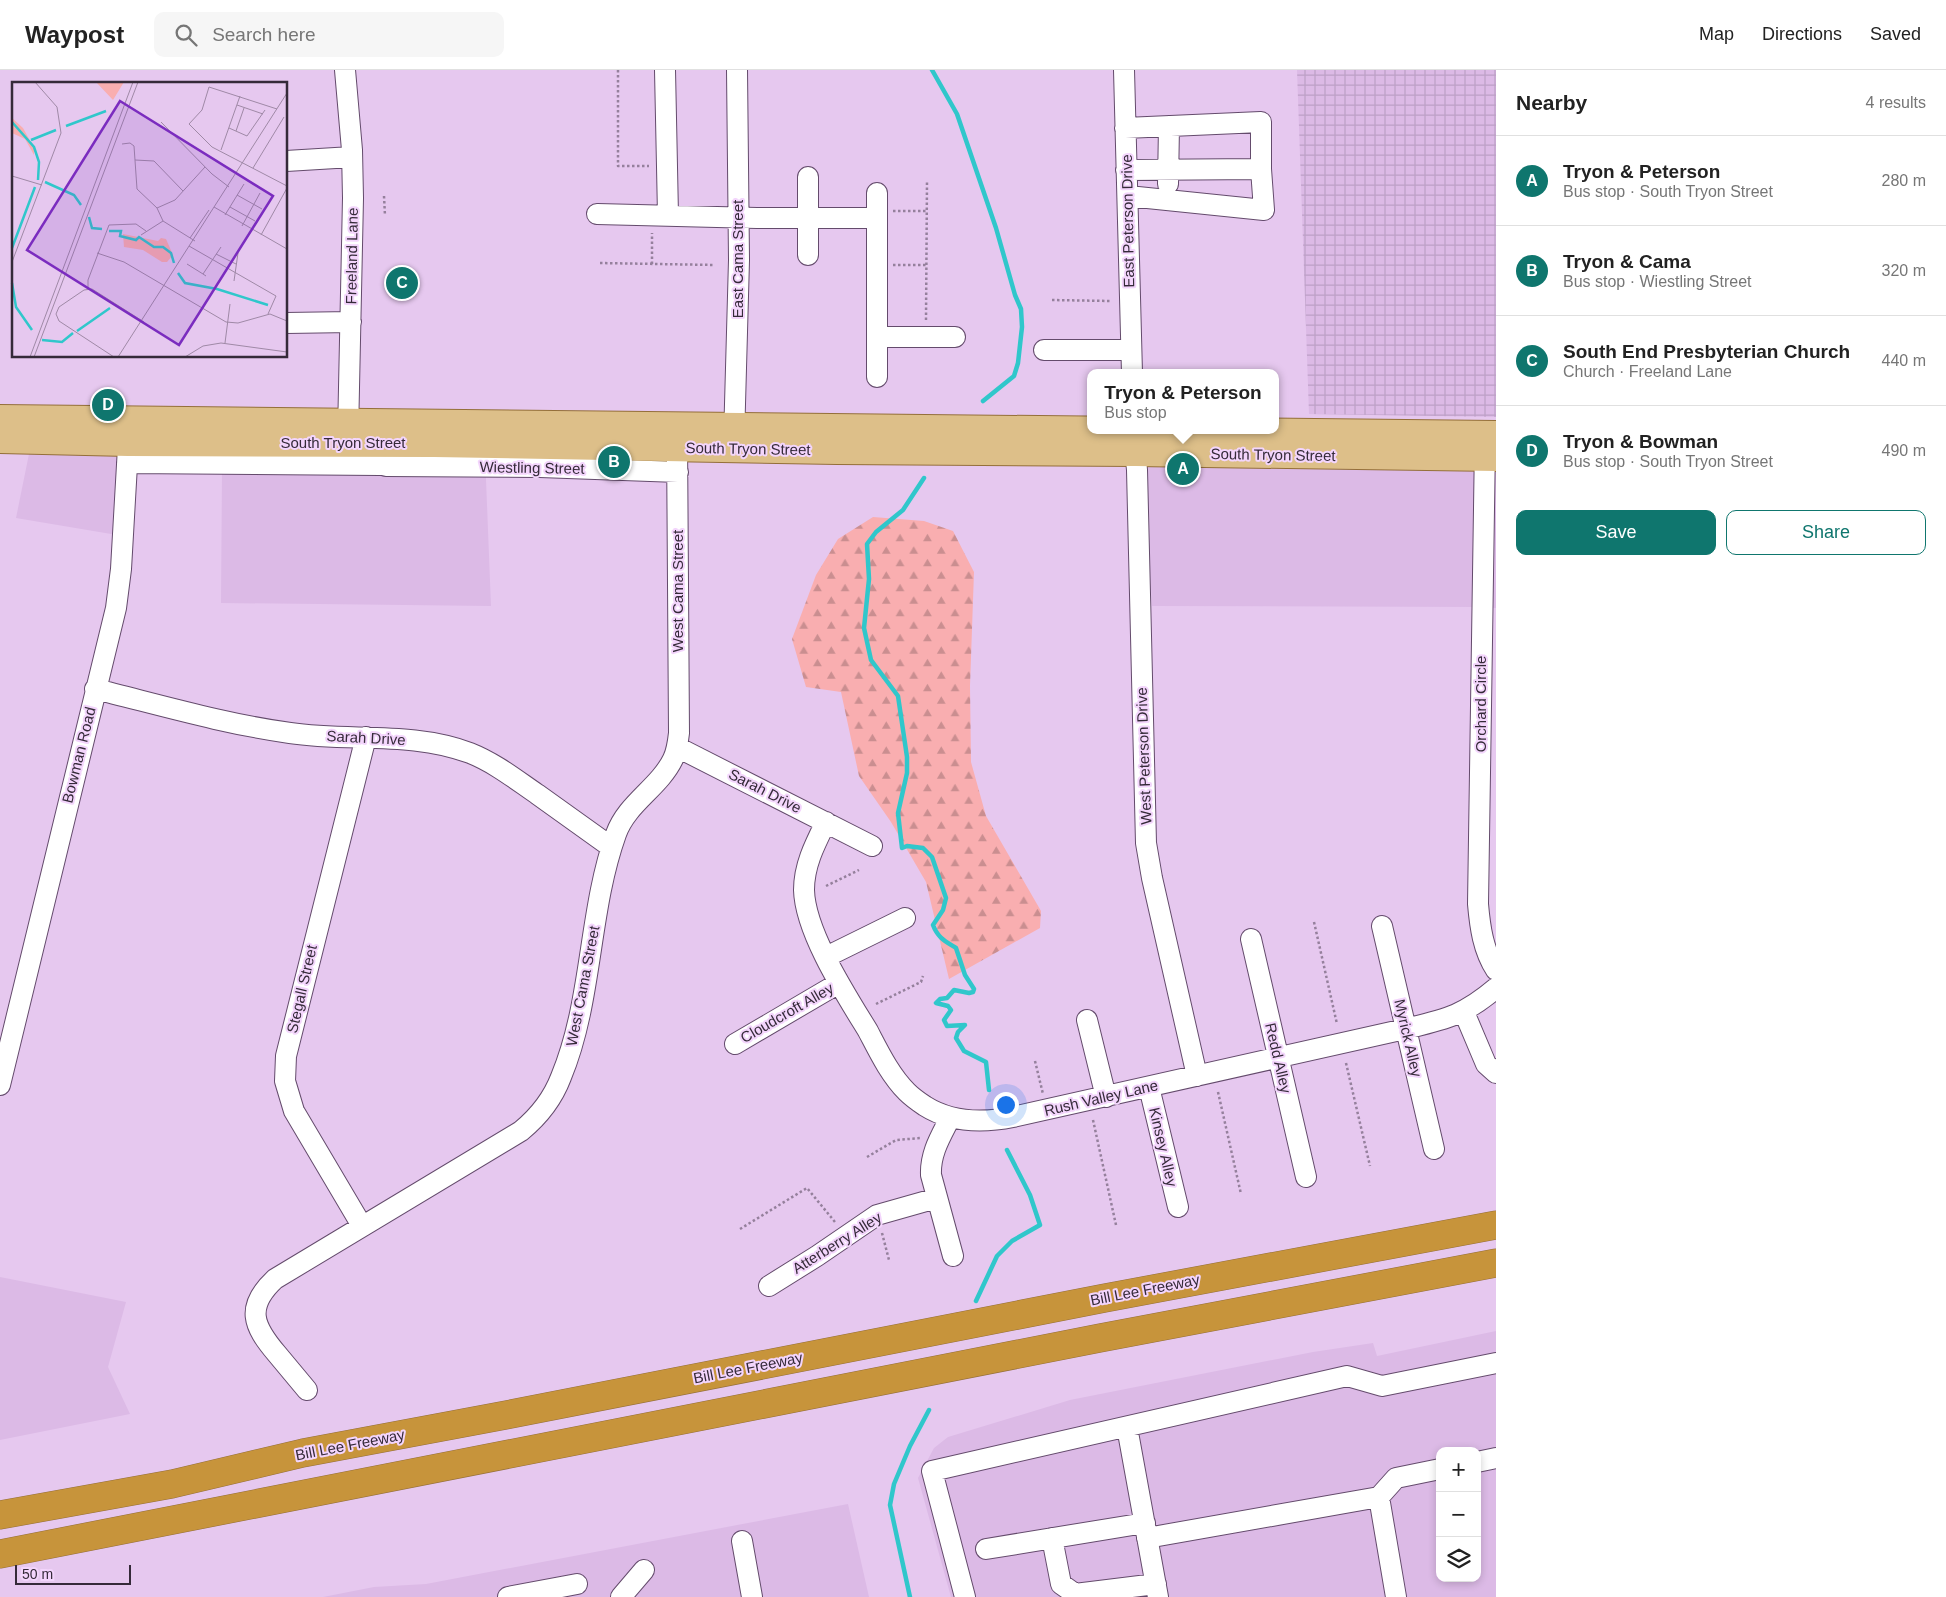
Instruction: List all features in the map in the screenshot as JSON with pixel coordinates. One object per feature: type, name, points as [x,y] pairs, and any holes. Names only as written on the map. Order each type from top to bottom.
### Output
[{"type":"highway","name":"Bill Lee Freeway","points":[[0,1515],[172,1484],[303,1453],[1105,1298],[1496,1225]]},
{"type":"highway","points":[[0,1554],[1081,1342],[1496,1263]]},
{"type":"highway","points":[[0,1510],[33,1509]]},
{"type":"highway","points":[[0,1561],[73,1540]]},
{"type":"main road","name":"South Tryon Street","points":[[0,418],[128,442]]},
{"type":"main road","name":"South Tryon Street","points":[[0,440],[128,442],[348,432],[677,449],[734,438],[1134,438],[1491,446]]},
{"type":"street","name":"Freeland Lane","points":[[345,70],[352,157],[348,432]]},
{"type":"street","points":[[665,70],[668,215]]},
{"type":"street","name":"East Cama Street","points":[[734,438],[739,216],[737,70]]},
{"type":"street","name":"East Peterson Drive","points":[[1124,70],[1132,369]]},
{"type":"street","points":[[1125,128],[1261,122],[1261,170],[1264,210],[1128,196]]},
{"type":"street","points":[[1168,199],[1169,126]]},
{"type":"street","points":[[288,161],[352,157]]},
{"type":"street","points":[[1126,170],[1261,170]]},
{"type":"street","points":[[808,177],[808,255]]},
{"type":"street","points":[[877,193],[882,214],[877,377]]},
{"type":"street","points":[[597,214],[808,218],[882,214]]},
{"type":"street","points":[[288,323],[350,322]]},
{"type":"street","points":[[877,337],[955,337]]},
{"type":"street","points":[[1044,350],[1131,350]]},
{"type":"street","name":"West Peterson Drive","points":[[1134,438],[1146,843],[1152,878],[1197,1076]]},
{"type":"street","name":"Wiestling Street","points":[[128,442],[383,465],[540,467],[677,449]]},
{"type":"street","name":"Bowman Road","points":[[0,1085],[119,588],[128,442]]},
{"type":"street","name":"Orchard Circle","points":[[1491,446],[1478,904],[1480,926],[1486,948],[1496,970]]},
{"type":"street","name":"West Cama Street","points":[[308,1390],[259,1332],[255,1318],[255,1309],[260,1295],[275,1279],[521,1131],[543,1109],[561,1078],[580,1010],[602,882],[611,847],[621,821],[664,772],[673,760],[677,747],[677,449]]},
{"type":"street","name":"Sarah Drive","points":[[95,689],[270,730],[336,737],[404,739],[435,743],[469,753],[494,764],[611,847]]},
{"type":"street","name":"Stegall Street","points":[[362,1226],[303,1128],[294,1111],[285,1081],[286,1056],[366,738]]},
{"type":"street","name":"Sarah Drive","points":[[677,747],[872,846]]},
{"type":"street","name":"Rush Valley Lane","points":[[826,822],[810,855],[806,872],[804,890],[806,908],[812,927],[839,983],[890,1069],[907,1092],[926,1106],[950,1118],[970,1121],[992,1121],[1405,1029],[1464,1012],[1496,988]]},
{"type":"street","points":[[826,957],[905,918]]},
{"type":"street","name":"Myrick Alley","points":[[1382,926],[1434,1149]]},
{"type":"street","name":"Redd Alley","points":[[1251,939],[1306,1177]]},
{"type":"street","name":"Cloudcroft Alley","points":[[735,1044],[839,983]]},
{"type":"street","points":[[1464,1012],[1486,1064],[1496,1073]]},
{"type":"street","points":[[1087,1020],[1106,1097]]},
{"type":"street","name":"Kinsey Alley","points":[[1149,1087],[1178,1207]]},
{"type":"street","points":[[950,1118],[930,1162],[931,1175],[953,1256]]},
{"type":"street","name":"Atterberry Alley","points":[[769,1286],[879,1214],[937,1198]]},
{"type":"street","points":[[966,1597],[932,1471],[1347,1376],[1382,1386],[1496,1363]]},
{"type":"street","points":[[1052,1538],[1062,1584],[1075,1594],[1157,1590],[1127,1427]]},
{"type":"street","points":[[1481,1461],[1496,1458]]},
{"type":"street","points":[[986,1549],[1052,1538],[1146,1530],[1379,1497],[1396,1478],[1436,1471]]},
{"type":"street","points":[[1379,1497],[1396,1597]]},
{"type":"street","points":[[742,1541],[752,1597]]},
{"type":"street","points":[[621,1597],[644,1570]]},
{"type":"street","points":[[508,1597],[578,1584]]},
{"type":"path","points":[[618,70],[618,166],[653,166]]},
{"type":"path","points":[[926,322],[927,181]]},
{"type":"path","points":[[384,196],[385,216]]},
{"type":"path","points":[[882,214],[927,211]]},
{"type":"path","points":[[652,230],[652,264]]},
{"type":"path","points":[[600,263],[715,265]]},
{"type":"path","points":[[888,265],[927,265]]},
{"type":"path","points":[[1052,300],[1111,300]]},
{"type":"path","points":[[826,886],[859,870]]},
{"type":"path","points":[[1314,922],[1338,1024]]},
{"type":"path","points":[[876,1004],[921,982],[923,976]]},
{"type":"path","points":[[1036,1061],[1043,1096]]},
{"type":"path","points":[[1346,1063],[1370,1166]]},
{"type":"path","points":[[1218,1092],[1241,1194]]},
{"type":"path","points":[[1093,1120],[1116,1225]]},
{"type":"path","points":[[867,1157],[896,1140],[929,1137]]},
{"type":"path","points":[[740,1229],[807,1188],[836,1224]]},
{"type":"path","points":[[882,1233],[889,1260]]},
{"type":"shaded area","points":[[1297,70],[1496,70],[1496,417],[1309,414]]},
{"type":"shaded area","points":[[30,449],[485,454],[491,606],[221,603],[222,472],[133,469],[129,537],[16,518]]},
{"type":"shaded area","points":[[1144,465],[1496,470],[1496,608],[1152,606]]},
{"type":"shaded area","points":[[0,1277],[126,1302],[108,1367],[130,1414],[0,1440]]},
{"type":"shaded area","points":[[1496,1331],[1496,1597],[951,1597],[918,1478],[934,1448],[948,1437],[1070,1400],[1313,1352],[1373,1343],[1377,1356]]},
{"type":"shaded area","points":[[848,1504],[869,1597],[323,1597],[374,1587],[426,1584]]},
{"type":"green space","points":[[873,517],[924,521],[953,531],[974,572],[970,686],[971,762],[986,816],[1041,911],[1040,928],[949,979],[926,882],[891,822],[859,776],[841,692],[806,687],[792,639],[816,575],[838,539]]},
{"type":"waterway","points":[[932,70],[957,114],[996,228],[1015,295],[1021,309],[1022,327],[1018,363],[1014,376],[983,401]]},
{"type":"waterway","points":[[924,478],[903,510],[876,532],[867,544],[869,579],[864,628],[871,660],[898,696],[907,757],[907,773],[898,813],[902,848],[907,846],[923,848],[932,857],[946,898],[943,910],[933,925],[940,936],[956,948],[965,975],[974,989],[973,992],[969,993],[954,990],[947,998],[940,999],[936,1003],[948,1006],[951,1010],[944,1020],[947,1026],[965,1025],[958,1032],[956,1038],[964,1051],[986,1062],[989,1090]]},
{"type":"waterway","points":[[976,1301],[997,1256],[1012,1241],[1040,1225],[1030,1195],[1007,1150]]},
{"type":"waterway","points":[[910,1597],[890,1505],[894,1484],[910,1446],[929,1410]]},
{"type":"place","name":"South End Presbyterian Church","points":[[402,283]]},
{"type":"place","name":"Tryon & Bowman","points":[[108,405]]},
{"type":"place","name":"Tryon & Cama","points":[[614,462]]},
{"type":"place","name":"Tryon & Peterson","points":[[1183,469]]}]
